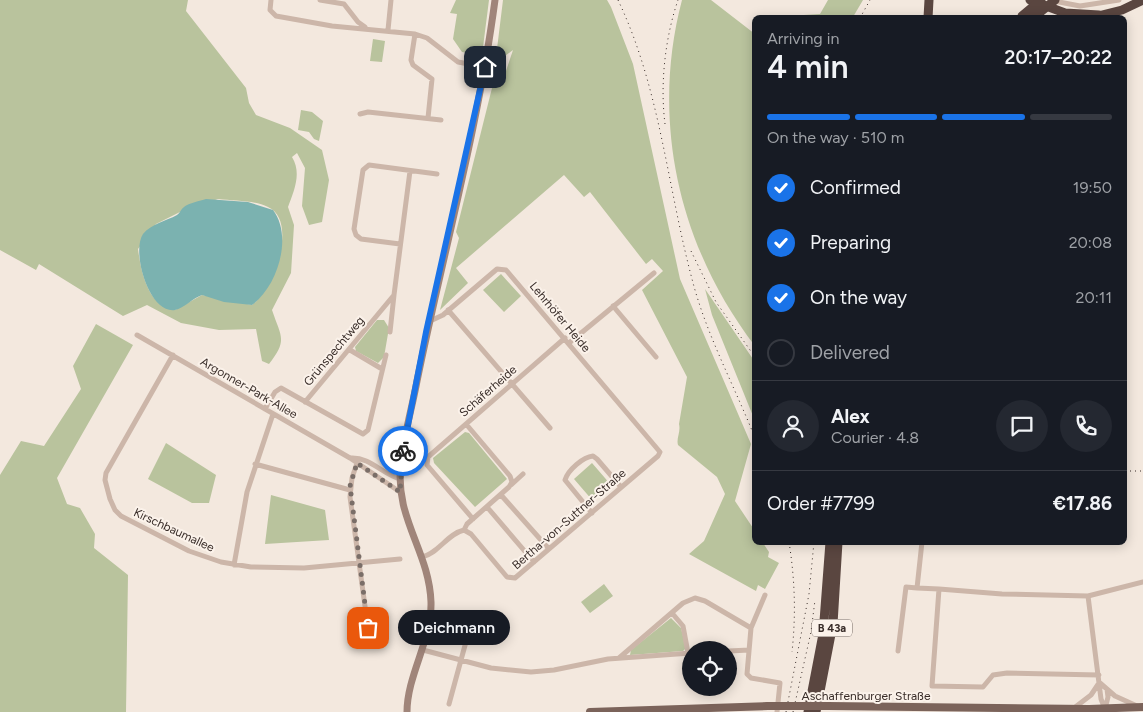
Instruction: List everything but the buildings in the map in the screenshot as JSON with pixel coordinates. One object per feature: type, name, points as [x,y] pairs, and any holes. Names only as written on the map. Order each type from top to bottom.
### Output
[{"type":"highway","points":[[922,15],[923,0]]},
{"type":"highway","points":[[928,0],[928,15]]},
{"type":"highway","points":[[1030,0],[1065,13],[1085,15]]},
{"type":"highway","points":[[1022,15],[1041,0]]},
{"type":"highway","points":[[1037,15],[1055,0]]},
{"type":"highway","points":[[1100,15],[1122,10],[1143,0]]},
{"type":"highway","name":"B 43a","points":[[808,712],[823,634],[830,545]]},
{"type":"highway","name":"B 43a","points":[[816,712],[833,624],[838,545]]},
{"type":"main road","name":"Aschaffenburger Straße","points":[[590,712],[768,706],[1067,710],[1135,709]]},
{"type":"street","points":[[271,0],[270,10],[276,16],[343,27],[415,34],[427,38],[458,62],[485,67]]},
{"type":"street","points":[[320,0],[344,4],[358,22],[368,28]]},
{"type":"street","points":[[388,30],[391,0]]},
{"type":"street","points":[[407,712],[409,696],[430,620],[431,603],[430,588],[422,557],[408,526],[400,492],[400,479],[407,424],[485,67],[495,0]]},
{"type":"street","points":[[1050,0],[1080,6],[1119,0]]},
{"type":"street","points":[[343,27],[349,23],[353,15]]},
{"type":"street","points":[[415,34],[411,60],[413,65],[432,79],[428,118]]},
{"type":"street","points":[[360,114],[368,112],[441,120]]},
{"type":"street","points":[[400,244],[358,238],[354,229],[362,170],[366,166],[437,174]]},
{"type":"street","points":[[390,332],[410,171]]},
{"type":"street","name":"Lehrhöfer Heide","points":[[428,322],[448,310],[497,269],[506,270],[660,452]]},
{"type":"street","points":[[569,343],[654,272]]},
{"type":"street","name":"Grünspechtweg","points":[[265,409],[279,389],[305,402],[350,350],[394,294]]},
{"type":"street","points":[[613,306],[656,357]]},
{"type":"street","points":[[448,310],[550,428]]},
{"type":"street","name":"Argonner-Park-Allee","points":[[137,335],[350,458],[400,492]]},
{"type":"street","name":"Schäferheide","points":[[410,469],[422,459],[427,460],[430,454],[565,338]]},
{"type":"street","points":[[350,350],[382,369]]},
{"type":"street","name":"Kirschbaumallee","points":[[173,355],[107,469],[105,480],[110,499],[115,510],[125,519],[189,551],[234,565],[293,568],[359,564],[400,559]]},
{"type":"street","points":[[305,402],[363,434],[368,430],[386,355]]},
{"type":"street","points":[[234,565],[246,499],[255,464],[273,414]]},
{"type":"street","points":[[466,424],[510,476],[512,482],[509,487]]},
{"type":"street","name":"Bertha-von-Suttner-Straße","points":[[464,530],[471,534],[511,579],[515,578],[658,456],[660,452]]},
{"type":"street","points":[[592,513],[565,480],[568,474],[586,457],[593,456],[597,459],[621,487]]},
{"type":"street","name":"Argonner-Park-Allee","points":[[350,458],[364,459],[390,476],[400,479]]},
{"type":"street","points":[[427,460],[427,465],[473,519]]},
{"type":"street","points":[[357,463],[350,490],[368,628]]},
{"type":"street","points":[[255,464],[350,490]]},
{"type":"street","points":[[422,557],[433,553],[456,533],[464,530],[473,519],[523,474]]},
{"type":"street","points":[[501,495],[549,549]]},
{"type":"street","points":[[487,507],[534,562]]},
{"type":"street","points":[[917,588],[922,545]]},
{"type":"street","points":[[898,651],[906,587],[1002,594],[1088,596],[1143,582]]},
{"type":"street","points":[[939,589],[932,686],[982,687],[993,675],[1007,672],[1098,675]]},
{"type":"street","points":[[765,595],[751,628],[748,677],[780,683],[776,712]]},
{"type":"street","points":[[1088,596],[1101,699],[1104,709]]},
{"type":"street","points":[[618,658],[688,600],[698,598],[751,628]]},
{"type":"street","points":[[672,612],[683,626],[687,641]]},
{"type":"street","points":[[449,704],[473,616]]},
{"type":"street","points":[[423,650],[496,669],[531,672],[618,658],[682,654]]},
{"type":"street","points":[[737,651],[749,650]]},
{"type":"street","points":[[1100,682],[1115,696],[1135,709]]},
{"type":"street","points":[[1067,710],[1091,695],[1100,682]]},
{"type":"street","points":[[1104,709],[1108,697],[1107,689]]},
{"type":"green space","points":[[0,0],[188,0],[186,11],[246,88],[249,103],[256,115],[290,128],[322,150],[329,180],[322,222],[309,225],[302,206],[305,168],[297,153],[292,157],[297,176],[288,207],[294,225],[291,273],[272,310],[280,333],[281,343],[269,364],[262,361],[256,329],[219,330],[181,323],[147,305],[123,316],[39,264],[36,270],[0,250]],"holes":[[[218,199],[262,205],[268,207],[277,215],[282,226],[282,240],[279,256],[268,285],[252,305],[202,295],[175,310],[166,307],[158,302],[148,287],[141,268],[138,249],[156,224],[182,211]]]},
{"type":"green space","points":[[456,0],[489,0],[482,55],[462,52],[453,39],[457,14],[450,13]]},
{"type":"green space","points":[[503,0],[607,0],[611,7],[633,64],[680,279],[751,444],[735,501],[752,526],[752,545],[764,545],[769,552],[768,557],[779,563],[765,589],[758,585],[756,591],[689,554],[704,541],[725,494],[717,477],[678,445],[679,424],[687,377],[642,290],[663,271],[652,259],[646,264],[590,192],[584,197],[564,175],[456,268],[468,283],[440,310],[459,238],[456,232],[495,76],[506,71],[513,50],[502,58],[496,57]]},
{"type":"green space","points":[[682,0],[711,0],[752,32],[752,342],[729,308],[707,267],[690,225],[678,181],[671,137],[669,91],[673,46]]},
{"type":"green space","points":[[828,0],[863,0],[854,15],[804,15],[820,14]]},
{"type":"green space","points":[[373,39],[385,41],[382,62],[370,61]]},
{"type":"green space","points":[[301,110],[312,112],[323,121],[319,141],[314,139],[309,132],[298,130]]},
{"type":"green space","points":[[501,274],[521,296],[504,312],[483,290]]},
{"type":"green space","points":[[705,289],[752,358],[752,414],[712,315]]},
{"type":"green space","points":[[377,320],[384,320],[389,328],[384,357],[378,363],[356,351],[355,347]]},
{"type":"green space","points":[[96,324],[133,345],[57,478],[67,504],[80,508],[95,534],[94,548],[128,575],[126,712],[0,712],[0,475],[21,441],[44,446],[81,389],[73,366]]},
{"type":"green space","points":[[465,432],[469,433],[507,479],[475,507],[434,463],[433,458]]},
{"type":"green space","points":[[166,443],[216,475],[209,503],[192,503],[148,479]]},
{"type":"green space","points":[[592,463],[611,485],[593,501],[574,479]]},
{"type":"green space","points":[[271,495],[325,510],[329,540],[265,544]]},
{"type":"green space","points":[[604,584],[613,596],[590,613],[581,602]]},
{"type":"green space","points":[[671,618],[681,628],[684,641],[682,641],[682,651],[630,655],[631,650]]},
{"type":"water","points":[[206,199],[248,202],[273,210],[279,221],[282,233],[280,260],[269,286],[252,305],[224,302],[202,295],[178,309],[166,309],[157,302],[150,292],[141,267],[139,254],[143,234],[154,225],[177,215],[186,206]]},
{"type":"railway","points":[[618,0],[644,68],[661,137],[683,244],[698,299],[713,340],[752,431]]},
{"type":"railway","points":[[665,124],[663,77],[667,45],[678,0]]},
{"type":"railway","points":[[862,15],[870,0]]},
{"type":"railway","points":[[691,251],[716,302],[752,353]]},
{"type":"railway","points":[[1127,471],[1143,471]]},
{"type":"railway","points":[[789,545],[794,597],[792,652]]},
{"type":"railway","points":[[786,712],[809,594],[814,545]]},
{"type":"railway","points":[[793,712],[811,632],[815,600]]},
{"type":"way so far","points":[[368,628],[350,486],[357,463],[400,492],[403,451]]},
{"type":"place","name":"Deichmann","points":[[368,628]]},
{"type":"route","points":[[403,451],[426,332],[473,128],[485,67]]}]
